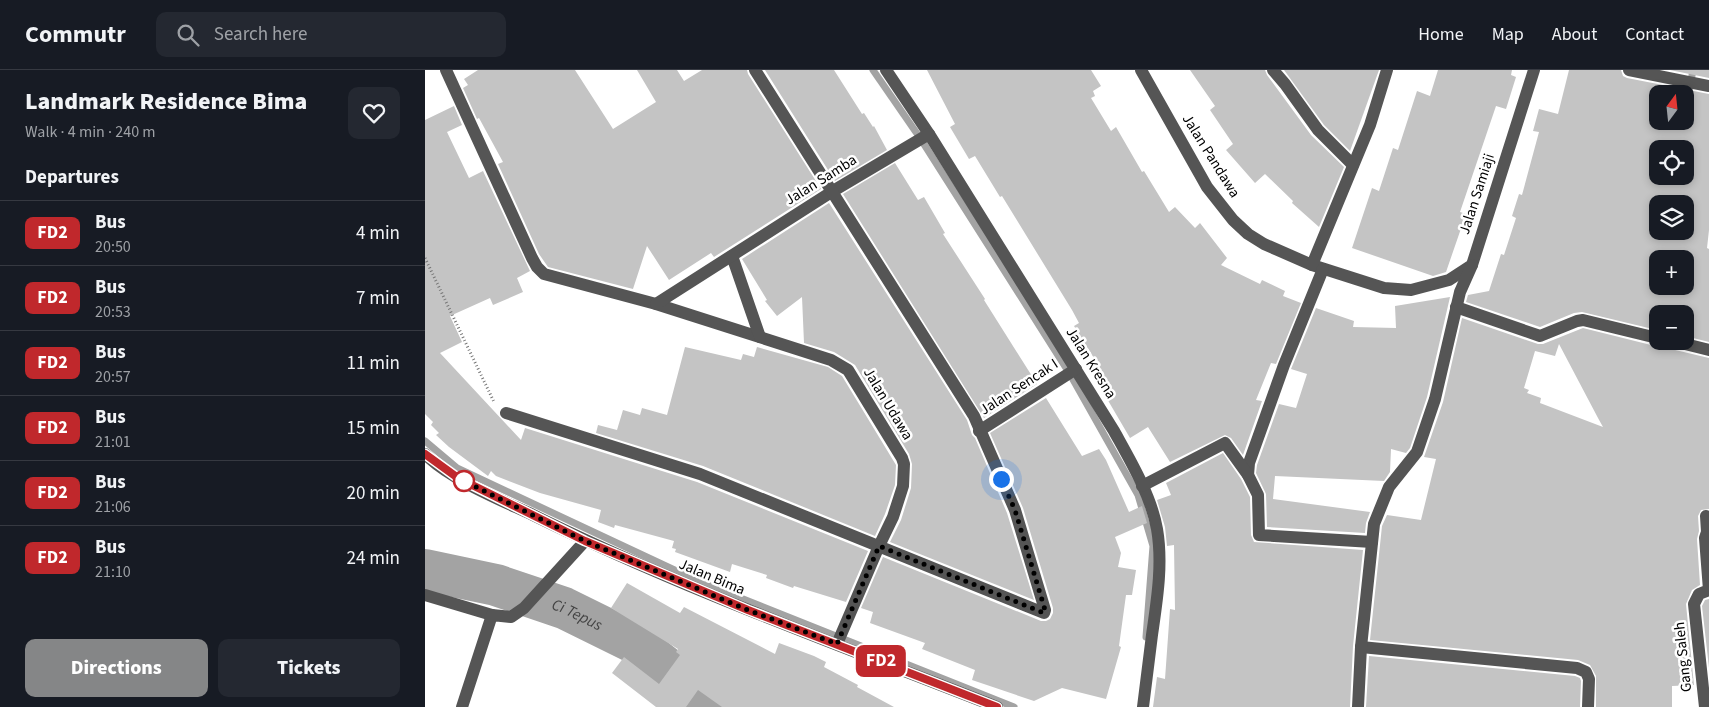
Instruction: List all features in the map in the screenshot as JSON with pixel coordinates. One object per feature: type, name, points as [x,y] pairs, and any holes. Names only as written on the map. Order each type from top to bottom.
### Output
[{"type":"street","name":"Jalan Udawa","points":[[446,70],[537,267],[544,274],[656,304],[831,360],[848,370],[904,464],[903,486],[893,517],[837,644]]},
{"type":"street","points":[[506,413],[700,474],[1044,613],[1045,610],[1015,510],[973,416],[755,70]]},
{"type":"street","name":"Jalan Kresna","points":[[886,70],[929,134],[1076,369],[1114,431],[1142,486],[1157,526],[1159,548],[1159,585],[1143,707]]},
{"type":"street","name":"Jalan Pandawa","points":[[1141,70],[1207,187],[1233,220],[1248,234],[1264,244],[1318,267],[1384,288],[1411,290],[1449,280],[1472,265]]},
{"type":"street","points":[[1273,70],[1318,130],[1353,165]]},
{"type":"street","points":[[1248,475],[1249,463],[1353,165],[1370,125],[1387,70]]},
{"type":"street","name":"Jalan Samiaji","points":[[1358,707],[1361,647],[1374,524],[1389,486],[1417,452],[1435,399],[1460,292],[1472,265],[1534,70]]},
{"type":"street","points":[[1629,70],[1706,86]]},
{"type":"street","name":"Jalan Samba","points":[[656,304],[833,191],[929,134]]},
{"type":"street","points":[[732,256],[760,337]]},
{"type":"street","points":[[1456,307],[1540,336],[1583,320],[1649,336]]},
{"type":"street","points":[[1694,346],[1709,350]]},
{"type":"street","name":"Jalan Sencak I","points":[[979,432],[1076,369]]},
{"type":"street","points":[[1142,486],[1225,443],[1248,475],[1258,495],[1259,535],[1372,542]]},
{"type":"street","name":"Jalan Bima","points":[[425,454],[458,478],[585,541],[748,610],[997,707]]},
{"type":"street","name":"Gang Saleh","points":[[1705,707],[1693,604],[1699,594],[1709,590],[1705,538],[1707,532],[1706,516]]},
{"type":"street","points":[[425,595],[492,615],[511,617],[524,608],[585,541]]},
{"type":"street","points":[[462,707],[492,615]]},
{"type":"street","points":[[1361,647],[1577,668],[1586,672],[1589,679],[1588,707]]},
{"type":"path","points":[[425,258],[493,400],[497,407],[506,413]]},
{"type":"building","points":[[478,70],[575,70],[613,129],[656,102],[637,70],[677,70],[684,81],[702,70],[747,70],[821,189],[714,257],[711,253],[669,280],[647,246],[633,289],[548,267],[539,254],[498,164],[503,162],[479,118],[477,119],[463,88],[468,85],[464,79]]},
{"type":"building","points":[[765,70],[834,70],[862,114],[864,113],[874,126],[887,150],[835,181]]},
{"type":"building","points":[[927,70],[1091,70],[1101,86],[1093,91],[1095,96],[1091,98],[1111,131],[1116,127],[1142,172],[1144,171],[1169,212],[1175,207],[1195,228],[1200,223],[1227,258],[1221,265],[1260,284],[1262,280],[1285,291],[1283,296],[1301,303],[1276,364],[1271,363],[1256,400],[1262,401],[1243,455],[1231,438],[1225,435],[1170,462],[1148,427],[1130,438],[1089,368],[1097,363],[1074,326],[1079,323],[1072,310],[1002,196],[1000,197],[975,156],[969,159],[950,127],[955,124]]},
{"type":"building","points":[[1190,70],[1265,70],[1311,135],[1344,167],[1319,227],[1292,203],[1293,201],[1265,174],[1255,183],[1226,150],[1233,144],[1210,110],[1215,106]]},
{"type":"building","points":[[1284,70],[1379,70],[1350,151],[1324,125]]},
{"type":"building","points":[[1438,70],[1512,70],[1511,75],[1516,77],[1506,109],[1496,106],[1460,212],[1466,214],[1446,272],[1433,276],[1352,248],[1372,188],[1379,191],[1393,148],[1398,150],[1417,91],[1430,96]]},
{"type":"building","points":[[1569,70],[1621,70],[1623,76],[1627,78],[1663,85],[1649,85],[1649,130],[1694,130],[1694,91],[1709,94],[1709,230],[1707,248],[1709,249],[1709,342],[1694,338],[1694,305],[1649,305],[1649,328],[1582,312],[1574,313],[1540,327],[1466,302],[1468,295],[1489,291],[1501,254],[1504,255],[1516,218],[1512,216],[1519,194],[1522,195],[1539,132],[1533,131],[1539,109],[1558,114]]},
{"type":"building","points":[[1670,70],[1709,70],[1709,78]]},
{"type":"building","points":[[454,106],[462,125],[447,132],[469,178],[483,171],[530,271],[517,278],[523,292],[493,305],[490,298],[450,316],[462,342],[440,353],[521,440],[525,428],[697,482],[868,551],[846,602],[794,586],[793,588],[766,578],[767,575],[732,564],[730,572],[675,552],[676,549],[672,548],[674,541],[615,525],[614,528],[598,522],[601,510],[540,493],[496,476],[491,471],[488,476],[436,435],[439,433],[431,425],[433,422],[425,414],[425,120]]},
{"type":"building","points":[[895,163],[918,200],[924,197],[945,233],[943,234],[1037,384],[984,418],[843,194]]},
{"type":"building","points":[[829,203],[967,420],[1007,513],[1034,600],[890,542],[901,520],[911,488],[912,464],[909,454],[855,365],[834,352],[804,343],[802,297],[777,316],[765,301],[767,300],[742,259]]},
{"type":"building","points":[[1450,297],[1427,397],[1410,448],[1406,453],[1391,449],[1390,472],[1384,481],[1275,476],[1273,499],[1370,512],[1365,533],[1267,527],[1266,494],[1256,473],[1257,465],[1279,404],[1296,408],[1307,374],[1291,369],[1316,308],[1354,321],[1353,327],[1396,328],[1395,306]]},
{"type":"building","points":[[1462,318],[1538,344],[1543,344],[1583,328],[1649,344],[1649,350],[1675,350],[1709,358],[1709,509],[1701,510],[1698,516],[1699,531],[1697,539],[1700,585],[1692,590],[1686,604],[1694,685],[1672,686],[1672,707],[1596,707],[1596,676],[1590,665],[1578,660],[1370,640],[1382,526],[1387,515],[1421,520],[1436,459],[1424,457],[1443,402]],"holes":[[[1559,344],[1603,427],[1540,403],[1541,398],[1527,393],[1529,390],[1524,388],[1535,351],[1555,356]]]},
{"type":"building","points":[[685,347],[741,360],[743,354],[754,357],[757,347],[828,367],[842,376],[896,465],[895,485],[875,536],[703,466],[596,433],[598,425],[617,430],[623,410],[640,415],[642,408],[667,415]]},
{"type":"building","points":[[1046,398],[1082,456],[1099,449],[1106,460],[1129,512],[1142,506],[1147,523],[1115,537],[1121,553],[1118,567],[1136,570],[1132,595],[1126,595],[1119,646],[1121,647],[1106,699],[1062,688],[1034,701],[972,680],[975,670],[922,649],[925,643],[870,623],[873,612],[861,608],[883,557],[1041,621],[1050,619],[1053,608],[1023,508],[990,433]]},
{"type":"building","points":[[1223,453],[1241,479],[1250,497],[1251,535],[1254,542],[1363,550],[1353,646],[1350,707],[1153,707],[1157,677],[1165,679],[1170,609],[1175,610],[1174,545],[1167,546],[1165,527],[1157,500],[1171,495],[1166,483]]},
{"type":"building","points":[[627,583],[680,613],[684,607],[775,654],[779,643],[814,656],[826,662],[824,667],[894,707],[722,707],[698,690],[686,707],[656,707],[612,673],[624,657],[659,684],[680,655],[676,652],[678,649],[611,608]]},
{"type":"building","points":[[1709,599],[1709,668],[1702,606],[1705,600]]},
{"type":"building","points":[[1369,656],[1575,676],[1580,678],[1581,681],[1580,707],[1366,707]]},
{"type":"waterway","points":[[873,70],[920,138]]},
{"type":"waterway","points":[[1690,85],[1693,70]]},
{"type":"waterway","points":[[922,141],[1068,371]]},
{"type":"waterway","points":[[1071,376],[1138,495],[1153,546],[1146,637]]},
{"type":"waterway","points":[[425,441],[457,468],[698,581],[1014,707]]},
{"type":"waterway","name":"Ci Tepus","points":[[425,570],[496,585],[564,608],[635,643],[679,678],[705,707]]},
{"type":"bus line","name":"FD2","points":[[425,454],[458,478],[585,541],[748,610],[997,707]]},
{"type":"route","points":[[464,481],[458,478],[585,541],[748,610],[837,644],[879,546],[1044,613],[1045,610],[1015,510],[1001,479]]}]
